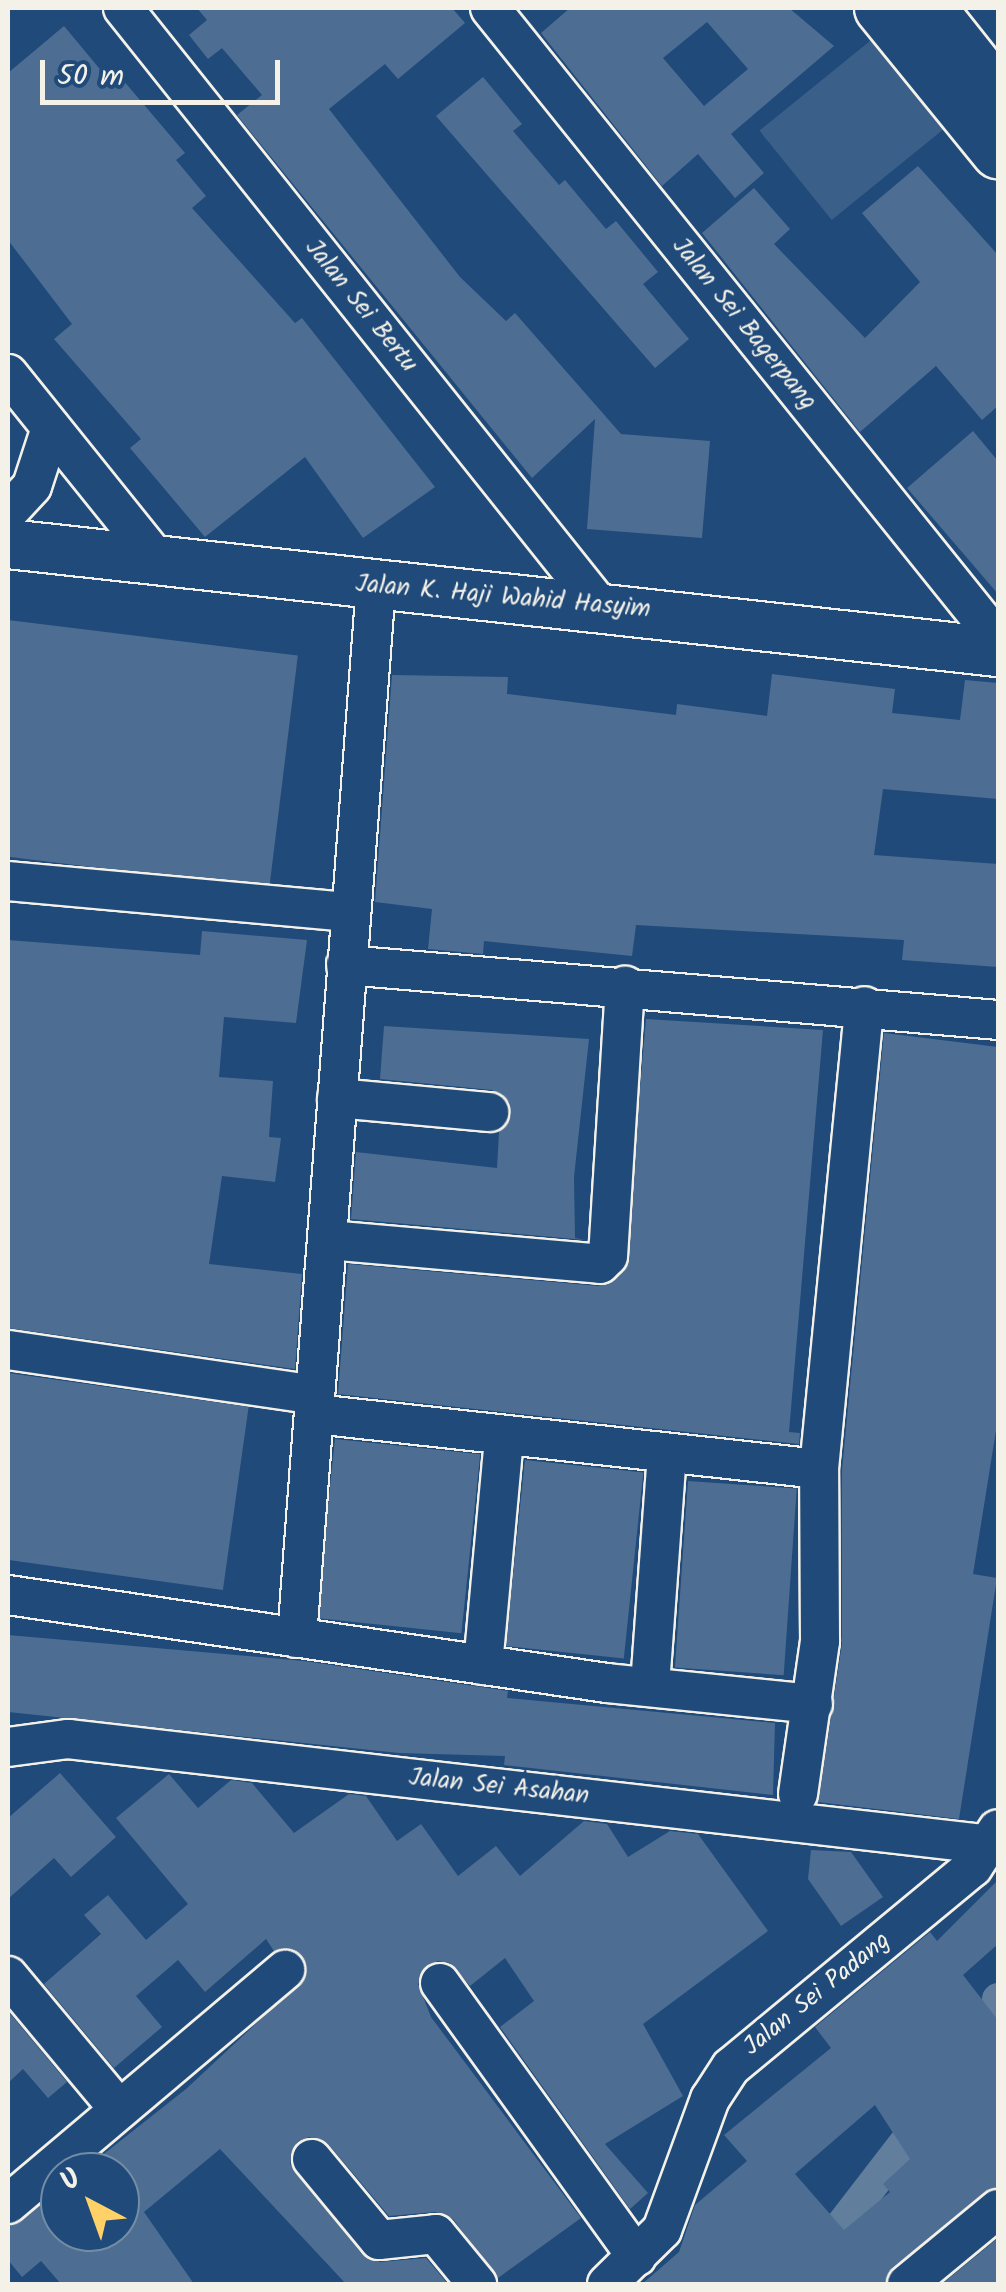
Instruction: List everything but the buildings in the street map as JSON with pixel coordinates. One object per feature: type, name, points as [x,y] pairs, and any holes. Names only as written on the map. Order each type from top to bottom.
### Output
[{"type":"main road","points":[[881,8],[998,152]]},
{"type":"main road","points":[[928,8],[998,95]]},
{"type":"street","name":"Jalan Sei Bertu","points":[[122,8],[599,606]]},
{"type":"street","name":"Jalan Sei Bagerpang","points":[[490,8],[998,640]]},
{"type":"street","points":[[8,374],[159,562]]},
{"type":"street","points":[[8,512],[32,486],[52,428]]},
{"type":"street","name":"Jalan K. Haji Wahid Hasyim","points":[[8,544],[998,652]]},
{"type":"street","points":[[296,1638],[376,586]]},
{"type":"street","points":[[8,881],[350,912]]},
{"type":"street","points":[[346,964],[998,1020]]},
{"type":"street","points":[[328,1240],[600,1264],[608,1256],[625,986]]},
{"type":"street","points":[[798,1794],[814,1704],[819,1468],[864,1006]]},
{"type":"street","points":[[338,1098],[488,1112]]},
{"type":"street","points":[[8,1350],[504,1437],[819,1468]]},
{"type":"street","points":[[482,1665],[504,1437]]},
{"type":"street","points":[[650,1685],[667,1454]]},
{"type":"street","points":[[8,1595],[482,1665],[814,1704]]},
{"type":"street","name":"Jalan Sei Asahan","points":[[8,1747],[68,1739],[995,1836]]},
{"type":"street","name":"Jalan Sei Padang","points":[[607,2284],[637,2257],[681,2194],[710,2100],[730,2067],[995,1836]]},
{"type":"street","points":[[8,2204],[285,1970]]},
{"type":"street","points":[[8,1976],[119,2109]]},
{"type":"street","points":[[440,1984],[637,2257]]},
{"type":"street","points":[[312,2159],[379,2240],[436,2234],[477,2284]]},
{"type":"street","points":[[907,2284],[998,2209]]},
{"type":"shaded area","points":[[886,28],[958,117],[832,220],[759,131]]},
{"type":"waterway","points":[[971,2054],[996,2018],[998,1999]]},
{"type":"waterway","points":[[796,2284],[927,2114]]}]
